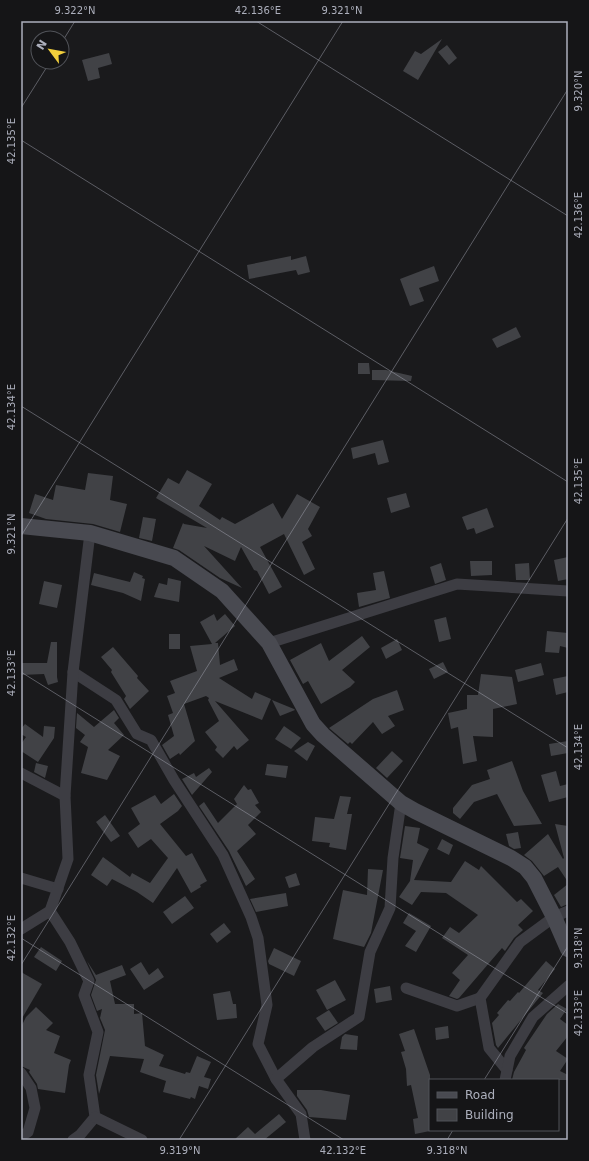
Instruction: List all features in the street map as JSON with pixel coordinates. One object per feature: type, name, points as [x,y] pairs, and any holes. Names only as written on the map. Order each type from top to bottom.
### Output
[{"type":"main road","points":[[21,526],[90,532],[174,558],[222,591],[269,643],[313,724],[323,735],[401,803],[511,858],[525,867],[561,914],[568,949]]},
{"type":"street","points":[[21,929],[50,911],[68,859],[65,796],[73,672],[90,532]]},
{"type":"street","points":[[269,643],[457,584],[568,591]]},
{"type":"street","points":[[73,672],[116,700],[137,734],[151,740],[174,780],[223,855],[251,917],[258,938],[267,1005],[258,1044],[276,1079],[301,1114],[305,1140]]},
{"type":"street","points":[[21,773],[65,796]]},
{"type":"street","points":[[276,1079],[313,1047],[359,1017],[370,952],[390,908],[393,858],[401,803]]},
{"type":"street","points":[[21,878],[58,888]]},
{"type":"street","points":[[50,911],[70,942],[89,981],[84,995],[98,1032],[89,1075],[95,1118],[80,1135],[73,1140]]},
{"type":"street","points":[[406,988],[457,1006],[480,998],[520,942],[561,914]]},
{"type":"street","points":[[506,1075],[510,1056],[533,1017],[568,986]]},
{"type":"street","points":[[480,998],[489,1048],[506,1075]]},
{"type":"street","points":[[21,1073],[31,1088],[35,1108],[26,1136]]},
{"type":"street","points":[[95,1118],[142,1140]]},
{"type":"building","points":[[442,39],[418,80],[403,71],[415,51],[421,54]]},
{"type":"building","points":[[447,45],[457,58],[449,65],[438,52]]},
{"type":"building","points":[[109,53],[112,64],[98,68],[100,78],[88,81],[82,60]]},
{"type":"building","points":[[291,256],[291,260],[306,256],[310,272],[298,275],[296,270],[249,279],[247,265]]},
{"type":"building","points":[[434,266],[439,281],[419,288],[424,301],[410,306],[400,279]]},
{"type":"building","points":[[516,327],[521,337],[497,348],[492,339]]},
{"type":"building","points":[[358,363],[369,363],[370,374],[358,374]]},
{"type":"building","points":[[372,370],[386,370],[412,376],[411,381],[372,380]]},
{"type":"building","points":[[383,440],[389,462],[378,465],[375,453],[353,459],[351,448]]},
{"type":"building","points":[[187,470],[212,484],[199,506],[220,520],[222,517],[235,524],[273,503],[282,519],[297,494],[320,507],[308,529],[312,536],[302,542],[315,569],[304,575],[284,534],[260,547],[282,587],[269,594],[257,571],[254,570],[241,547],[235,561],[204,546],[242,588],[220,578],[179,550],[173,548],[183,523],[207,528],[156,498],[168,478],[179,484]]},
{"type":"building","points":[[88,473],[113,476],[110,500],[127,504],[120,532],[93,524],[46,519],[29,513],[35,494],[53,500],[56,485],[85,490]]},
{"type":"building","points":[[406,493],[410,507],[391,513],[387,498]]},
{"type":"building","points":[[487,508],[494,527],[476,534],[474,528],[467,530],[462,517]]},
{"type":"building","points":[[143,517],[156,519],[152,541],[139,538]]},
{"type":"building","points":[[568,557],[568,579],[558,581],[554,560]]},
{"type":"building","points":[[470,561],[492,561],[492,575],[471,576]]},
{"type":"building","points":[[441,563],[446,580],[435,584],[430,567]]},
{"type":"building","points":[[529,563],[530,580],[516,580],[515,564]]},
{"type":"building","points":[[384,571],[390,598],[359,607],[357,593],[376,590],[373,573]]},
{"type":"building","points":[[134,572],[143,576],[142,578],[145,579],[141,601],[123,593],[91,585],[94,573],[130,582]]},
{"type":"building","points":[[168,578],[181,581],[179,602],[154,597],[159,583],[167,585]]},
{"type":"building","points":[[44,581],[62,585],[57,608],[39,604]]},
{"type":"building","points":[[214,614],[217,621],[225,614],[235,626],[215,643],[218,643],[220,665],[234,659],[238,670],[219,678],[252,699],[255,692],[271,699],[262,720],[215,701],[249,740],[237,750],[234,746],[223,758],[215,750],[217,747],[205,732],[219,721],[208,700],[209,698],[206,696],[184,704],[195,741],[180,755],[179,753],[170,759],[162,745],[174,736],[168,715],[173,713],[167,696],[175,693],[170,681],[197,671],[190,646],[212,644],[200,622]]},
{"type":"building","points":[[446,617],[451,639],[439,642],[434,620]]},
{"type":"building","points":[[547,631],[568,633],[568,648],[560,646],[559,653],[545,652]]},
{"type":"building","points":[[169,634],[180,634],[180,649],[169,649]]},
{"type":"building","points":[[362,636],[370,647],[342,670],[355,682],[350,687],[321,704],[308,681],[303,684],[290,660],[321,643],[329,661]]},
{"type":"building","points":[[397,639],[402,650],[386,659],[381,648]]},
{"type":"building","points":[[51,642],[57,642],[58,682],[48,685],[44,674],[21,675],[21,663],[47,663]]},
{"type":"building","points":[[113,647],[149,691],[130,709],[124,699],[126,696],[111,672],[112,670],[101,657]]},
{"type":"building","points":[[443,662],[448,672],[434,679],[429,669]]},
{"type":"building","points":[[541,663],[544,675],[518,682],[515,670]]},
{"type":"building","points":[[481,674],[512,677],[517,704],[493,709],[493,737],[473,736],[477,761],[463,764],[458,727],[451,729],[448,713],[467,709],[467,695],[478,695]]},
{"type":"building","points":[[568,676],[568,692],[556,695],[553,679]]},
{"type":"building","points":[[397,690],[404,710],[388,716],[395,726],[382,734],[373,722],[352,744],[350,742],[348,744],[329,728],[373,699]]},
{"type":"building","points":[[272,700],[294,709],[295,710],[280,716]]},
{"type":"building","points":[[114,710],[119,718],[114,723],[124,735],[108,750],[120,756],[107,780],[81,773],[88,747],[80,742],[85,735],[76,728],[77,713],[94,727]]},
{"type":"building","points":[[25,724],[43,737],[44,726],[55,727],[54,738],[38,762],[21,751],[21,744],[26,737],[21,734],[21,729]]},
{"type":"building","points":[[284,726],[301,738],[291,749],[275,739]]},
{"type":"building","points":[[568,741],[568,753],[551,756],[549,744]]},
{"type":"building","points":[[308,742],[315,746],[307,761],[294,751]]},
{"type":"building","points":[[392,751],[403,761],[387,778],[376,768]]},
{"type":"building","points":[[512,761],[523,791],[542,824],[514,826],[497,794],[474,802],[460,819],[453,813],[453,808],[472,785],[490,779],[487,770]]},
{"type":"building","points":[[36,763],[48,766],[45,778],[34,772]]},
{"type":"building","points":[[267,764],[288,766],[286,778],[265,775]]},
{"type":"building","points":[[209,768],[212,772],[192,795],[182,779],[194,773],[196,777]]},
{"type":"building","points":[[556,771],[560,786],[568,784],[568,797],[549,802],[541,775]]},
{"type":"building","points":[[244,785],[248,790],[251,789],[259,803],[255,805],[261,812],[248,825],[256,834],[237,851],[255,879],[246,886],[229,851],[199,806],[204,802],[218,823],[237,804],[234,799]]},
{"type":"building","points":[[174,794],[182,806],[178,811],[160,824],[186,856],[192,853],[207,881],[200,885],[201,887],[191,893],[177,868],[153,903],[137,892],[112,879],[107,886],[91,875],[103,857],[130,877],[132,873],[150,883],[168,858],[151,839],[138,848],[128,833],[140,824],[131,808],[155,795],[161,804]]},
{"type":"building","points":[[340,796],[351,797],[347,814],[352,814],[346,850],[329,847],[330,843],[312,841],[315,817],[334,819]]},
{"type":"building","points":[[105,815],[120,836],[111,842],[96,822]]},
{"type":"building","points":[[555,824],[568,826],[568,882],[558,867],[544,876],[532,861],[524,855],[548,834],[563,859],[564,858]]},
{"type":"building","points":[[405,826],[420,828],[417,843],[429,849],[414,880],[451,882],[465,861],[479,870],[481,866],[517,902],[521,899],[533,911],[518,925],[523,930],[514,938],[505,951],[502,948],[457,999],[449,996],[460,980],[452,973],[468,955],[442,938],[450,927],[459,933],[478,915],[446,893],[421,892],[412,905],[399,897],[410,881],[413,860],[400,858]]},
{"type":"building","points":[[518,832],[521,848],[514,849],[509,846],[506,834]]},
{"type":"building","points":[[442,839],[453,845],[449,855],[437,849]]},
{"type":"building","points":[[368,869],[383,870],[371,933],[364,947],[333,939],[343,890],[367,895]]},
{"type":"building","points":[[296,873],[300,885],[289,888],[285,877]]},
{"type":"building","points":[[568,884],[568,904],[561,907],[554,895]]},
{"type":"building","points":[[286,893],[288,906],[256,912],[250,899]]},
{"type":"building","points":[[185,896],[194,908],[172,924],[163,912]]},
{"type":"building","points":[[409,913],[431,926],[416,952],[405,946],[416,931],[403,923]]},
{"type":"building","points":[[224,923],[231,932],[217,943],[210,934]]},
{"type":"building","points":[[41,947],[62,961],[56,971],[34,957]]},
{"type":"building","points":[[274,948],[301,961],[294,976],[269,964],[268,961]]},
{"type":"building","points":[[87,961],[96,975],[122,965],[126,975],[110,981],[115,1004],[134,1004],[134,1014],[142,1013],[145,1046],[164,1055],[159,1066],[185,1074],[186,1072],[190,1073],[197,1056],[211,1062],[204,1077],[211,1079],[208,1089],[199,1086],[195,1099],[163,1092],[166,1081],[140,1072],[144,1059],[110,1056],[99,1094],[96,1075],[105,1030],[100,1018],[102,1009],[97,1011],[91,995],[96,980]]},
{"type":"building","points":[[546,961],[555,969],[538,990],[543,993],[498,1048],[496,1045],[492,1023],[499,1015],[497,1013],[508,1000],[510,1001],[518,992],[519,993]]},
{"type":"building","points":[[141,962],[149,975],[158,968],[164,977],[144,990],[130,969]]},
{"type":"building","points":[[21,972],[42,984],[21,1020]]},
{"type":"building","points":[[335,980],[346,1000],[327,1010],[316,990]]},
{"type":"building","points":[[390,986],[392,1000],[376,1003],[374,989]]},
{"type":"building","points":[[230,991],[233,1004],[236,1004],[237,1018],[217,1020],[213,994]]},
{"type":"building","points":[[558,1004],[567,1009],[560,1019],[568,1025],[568,1036],[556,1051],[568,1059],[560,1071],[568,1075],[568,1080],[512,1079],[514,1072],[526,1050],[524,1048],[547,1014]]},
{"type":"building","points":[[36,1007],[53,1023],[46,1030],[60,1036],[54,1053],[71,1060],[65,1093],[38,1089],[37,1084],[29,1072],[30,1070],[21,1066],[21,1027],[26,1017]]},
{"type":"building","points":[[329,1010],[338,1023],[325,1031],[316,1018]]},
{"type":"building","points":[[448,1026],[449,1038],[436,1040],[435,1028]]},
{"type":"building","points":[[414,1029],[430,1075],[430,1131],[415,1134],[413,1119],[418,1118],[411,1085],[407,1086],[406,1069],[401,1052],[405,1051],[399,1034]]},
{"type":"building","points":[[345,1034],[358,1036],[357,1050],[340,1049],[342,1037]]},
{"type":"building","points":[[297,1090],[321,1090],[350,1095],[346,1120],[309,1117],[307,1110],[297,1096]]},
{"type":"building","points":[[279,1114],[286,1122],[264,1140],[234,1140],[248,1127],[255,1134]]}]
